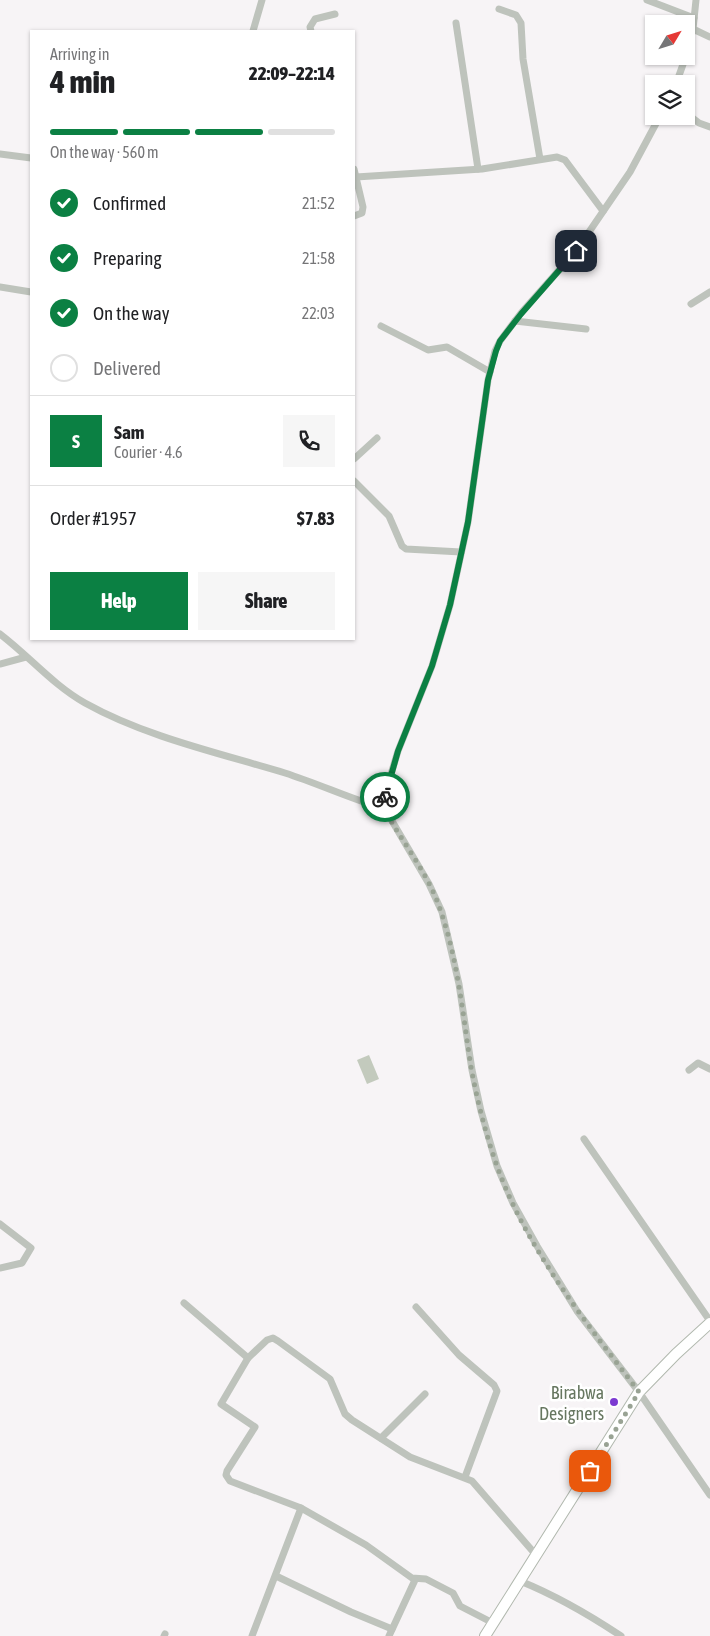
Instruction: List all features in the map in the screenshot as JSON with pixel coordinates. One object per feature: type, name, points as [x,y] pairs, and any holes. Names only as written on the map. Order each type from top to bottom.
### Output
[{"type":"street","points":[[253,30],[262,0]]},
{"type":"street","points":[[647,0],[686,15]]},
{"type":"street","points":[[694,15],[696,0]]},
{"type":"street","points":[[499,9],[516,15],[521,23],[523,59],[540,159]]},
{"type":"street","points":[[311,30],[310,27],[315,19],[336,14]]},
{"type":"street","points":[[456,23],[478,169]]},
{"type":"street","points":[[695,30],[710,37]]},
{"type":"street","points":[[695,120],[710,127]]},
{"type":"street","points":[[655,125],[630,172],[576,251],[500,341],[490,372],[461,552],[441,638],[432,666],[398,751],[388,784],[385,810],[429,884],[442,912],[459,984],[472,1070],[481,1111],[497,1166],[513,1203],[577,1311],[639,1392],[710,1495]]},
{"type":"street","points":[[0,154],[30,158]]},
{"type":"street","points":[[356,177],[478,169],[524,164],[540,159],[557,157],[565,160],[603,210]]},
{"type":"street","points":[[355,173],[363,207],[362,213],[355,216]]},
{"type":"street","points":[[0,287],[30,292]]},
{"type":"street","points":[[691,304],[710,292]]},
{"type":"street","points":[[516,322],[586,329]]},
{"type":"street","points":[[381,326],[428,350],[447,347],[490,372]]},
{"type":"street","points":[[355,458],[377,438]]},
{"type":"street","points":[[355,482],[389,516],[399,541],[406,549],[461,552]]},
{"type":"street","points":[[0,634],[64,690],[108,714],[159,734],[296,777],[353,800],[385,810]]},
{"type":"street","points":[[0,664],[26,657]]},
{"type":"street","points":[[689,1070],[698,1063],[710,1069]]},
{"type":"street","points":[[485,1636],[639,1392],[710,1322],[584,1139]]},
{"type":"street","points":[[0,1224],[31,1248],[22,1263],[0,1268]]},
{"type":"street","points":[[184,1303],[248,1358]]},
{"type":"street","points":[[416,1307],[459,1355],[494,1384],[497,1391],[465,1477]]},
{"type":"street","points":[[493,1622],[460,1606],[453,1593],[426,1579],[415,1580],[366,1545],[301,1508],[230,1481],[226,1475],[255,1429],[251,1423],[220,1404],[248,1358],[267,1340],[273,1338],[330,1379],[344,1414],[410,1457],[465,1477],[479,1486],[536,1555]]},
{"type":"street","points":[[381,1438],[425,1394]]},
{"type":"street","points":[[252,1636],[301,1508]]},
{"type":"street","points":[[276,1576],[351,1612],[392,1629]]},
{"type":"street","points":[[389,1636],[415,1580]]},
{"type":"street","points":[[520,1581],[555,1595],[582,1610],[621,1636]]},
{"type":"shaded area","points":[[369,1055],[379,1079],[367,1084],[357,1060]]},
{"type":"way so far","points":[[385,797],[385,810],[417,862],[442,912],[459,984],[472,1070],[481,1111],[497,1166],[513,1203],[577,1311],[639,1392],[590,1471]]},
{"type":"place","name":"Birabwa Designers","points":[[614,1402]]},
{"type":"route","points":[[385,797],[398,751],[432,666],[450,605],[468,522],[488,380],[496,351],[500,341],[521,314],[576,251]]}]
